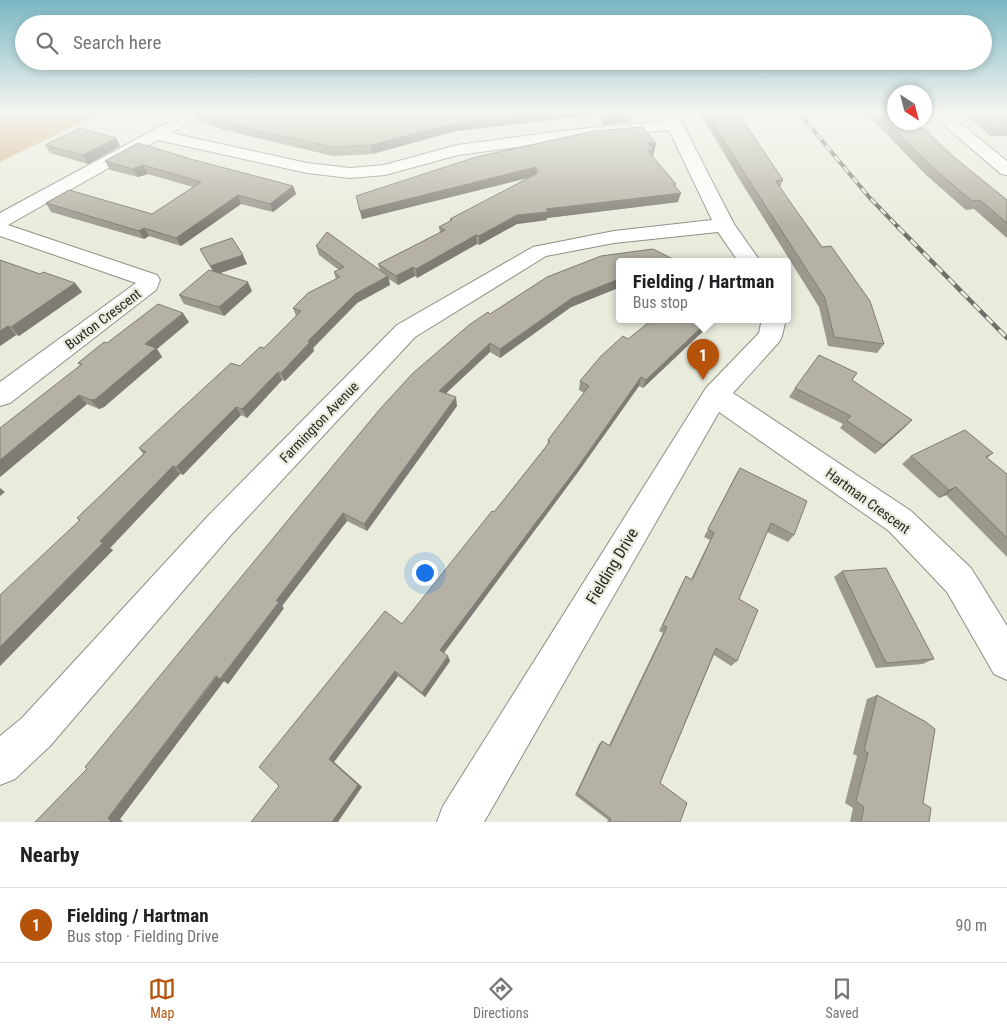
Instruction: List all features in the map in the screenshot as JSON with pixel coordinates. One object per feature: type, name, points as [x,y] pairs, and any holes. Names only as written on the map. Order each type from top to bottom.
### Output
[{"type":"street","points":[[0,222],[127,151]]},
{"type":"street","points":[[231,151],[307,168],[350,173],[385,170],[452,151]]},
{"type":"street","points":[[688,151],[724,225],[747,258]]},
{"type":"street","points":[[984,151],[1007,170]]},
{"type":"street","name":"Farmington Avenue","points":[[0,764],[36,732],[219,526],[406,331],[540,250],[614,237],[724,225]]},
{"type":"street","name":"Buxton Crescent","points":[[0,229],[149,280],[143,289],[0,396]]},
{"type":"street","name":"Fielding Drive","points":[[459,822],[715,395],[770,336],[773,323]]},
{"type":"street","name":"Hartman Crescent","points":[[715,395],[900,521],[959,580],[1007,661]]},
{"type":"shaded area","points":[[0,151],[22,151],[0,162]]},
{"type":"building","points":[[69,151],[90,151],[83,155]]},
{"type":"building","points":[[123,151],[166,151],[293,186],[270,204],[238,195],[176,238],[144,228],[139,231],[46,203],[69,190],[152,214],[201,182],[143,165],[133,169],[105,161]]},
{"type":"building","points":[[502,151],[648,151],[676,184],[673,184],[681,193],[546,209],[548,212],[517,215],[479,236],[476,235],[416,269],[413,267],[396,276],[378,264],[445,230],[439,227],[452,220],[450,219],[538,173],[536,167],[360,211],[356,196],[476,157]]},
{"type":"building","points":[[731,151],[764,151],[783,180],[776,181],[822,247],[831,246],[870,301],[884,344],[834,337],[825,298]]},
{"type":"building","points":[[916,151],[948,151],[1007,200],[1007,223],[980,200],[972,201]]},
{"type":"building","points":[[327,232],[388,276],[355,294],[308,341],[310,342],[281,373],[278,372],[242,409],[236,407],[176,467],[173,466],[100,541],[103,543],[0,647],[0,595],[80,520],[77,518],[146,452],[139,448],[231,363],[240,366],[260,347],[264,348],[301,311],[293,308],[308,293],[340,277],[334,272],[344,267],[316,246]]},
{"type":"building","points":[[232,238],[243,255],[210,266],[200,249]]},
{"type":"building","points":[[653,249],[671,258],[616,258],[616,280],[572,298],[500,349],[490,343],[439,391],[456,397],[364,524],[343,513],[276,601],[279,602],[220,679],[216,676],[108,818],[111,821],[35,822],[87,769],[85,767],[298,508],[380,409],[413,373],[469,325],[488,312],[490,314],[547,277],[601,256]]},
{"type":"building","points":[[0,260],[40,274],[43,272],[75,283],[11,327],[8,326],[0,331]]},
{"type":"building","points":[[209,270],[248,282],[219,307],[179,295]]},
{"type":"building","points":[[158,304],[183,313],[145,344],[156,348],[96,399],[91,400],[79,395],[0,460],[0,428],[82,364],[78,363],[104,342],[107,343]]},
{"type":"building","points":[[648,323],[706,323],[646,380],[641,377],[580,464],[440,650],[448,656],[422,693],[395,671],[329,759],[358,785],[332,822],[251,822],[279,786],[259,767],[385,611],[402,624],[545,448],[550,441],[548,440],[589,386],[580,381],[601,356],[623,336],[628,339]]},
{"type":"building","points":[[819,355],[857,373],[852,380],[912,420],[883,445],[846,420],[851,416],[795,388]]},
{"type":"building","points":[[965,430],[993,453],[986,457],[1007,474],[1007,538],[956,487],[949,490],[911,456]]},
{"type":"building","points":[[740,468],[807,501],[794,535],[771,523],[739,599],[758,610],[737,661],[716,648],[660,783],[687,803],[680,822],[610,822],[611,819],[577,793],[602,741],[610,746],[667,627],[663,625],[686,576],[692,580],[714,533],[708,529]]},
{"type":"building","points":[[886,568],[934,659],[886,663],[842,571]]},
{"type":"building","points":[[877,695],[935,729],[923,803],[931,808],[929,822],[861,822],[864,807],[856,801],[868,753],[864,751]]},
{"type":"railway","points":[[831,151],[869,197],[899,228]]},
{"type":"railway","points":[[898,227],[1007,338]]},
{"type":"place","name":"Fielding / Hartman","points":[[703,380]]}]
